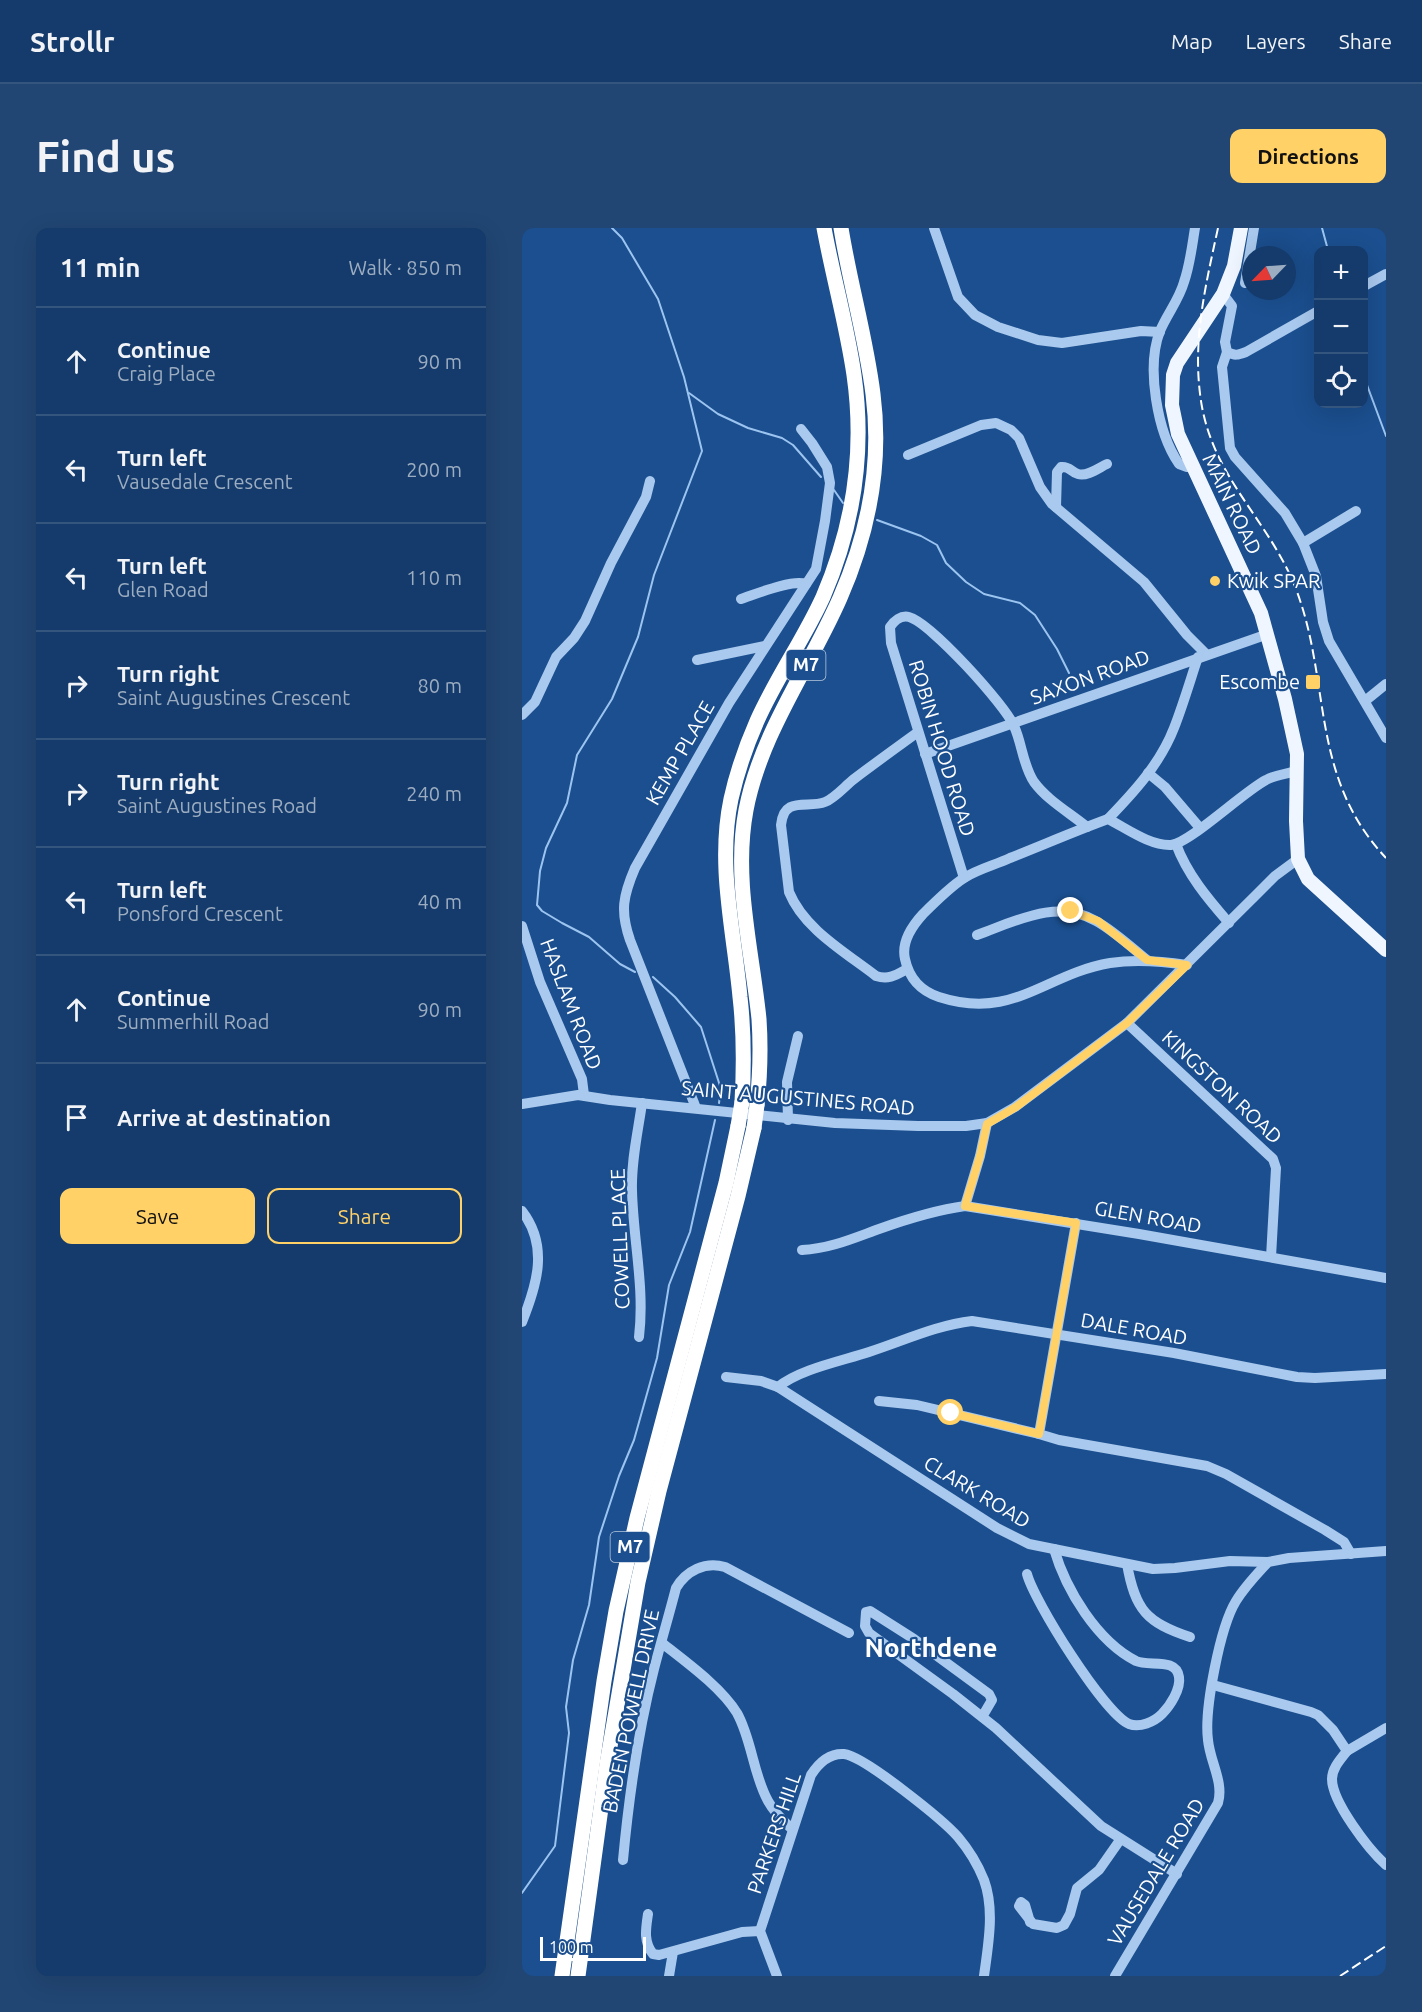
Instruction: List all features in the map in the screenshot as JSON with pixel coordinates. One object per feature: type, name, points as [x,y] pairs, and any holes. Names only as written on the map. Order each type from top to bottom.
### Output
[{"type":"highway","name":"M7","points":[[562,1976],[602,1691],[616,1611],[637,1518],[726,1183],[742,1102],[744,1074],[742,1017],[726,878],[726,837],[731,800],[741,761],[757,720],[822,597],[838,558],[851,513],[857,473],[858,414],[854,373],[824,228]]},
{"type":"highway","name":"M7","points":[[578,1976],[607,1764],[638,1582],[659,1491],[754,1128],[758,1105],[760,1035],[742,873],[742,843],[746,810],[763,750],[831,617],[853,568],[863,537],[870,502],[876,436],[873,395],[841,228]]},
{"type":"main road","name":"MAIN ROAD","points":[[1241,228],[1234,266],[1223,294],[1185,350],[1173,375],[1174,419],[1192,466],[1249,583],[1268,634],[1294,739],[1298,859],[1308,879],[1386,950]]},
{"type":"street","points":[[934,228],[958,297],[975,315],[998,327],[1038,340],[1062,344],[1141,331],[1160,332]]},
{"type":"street","points":[[1192,466],[1182,466],[1176,459],[1163,428],[1158,409],[1154,360],[1160,332],[1184,284],[1195,228]]},
{"type":"street","points":[[1251,246],[1254,228]]},
{"type":"street","points":[[1368,284],[1386,274]]},
{"type":"street","points":[[1223,294],[1232,306],[1225,342],[1227,352],[1222,367],[1230,448],[1235,457],[1285,513],[1303,543],[1316,576],[1323,622],[1329,641],[1386,738]]},
{"type":"street","points":[[1227,352],[1238,355],[1246,352],[1314,313]]},
{"type":"street","points":[[908,455],[970,429],[996,423],[1011,430],[1019,438],[1041,487],[1056,507],[1144,582],[1202,656],[1174,729],[1165,747],[1136,790],[1108,819],[964,878],[914,923],[905,943],[904,955],[907,969],[912,978],[931,994],[950,1000],[986,1003],[1028,995],[1090,968],[1108,963],[1147,960],[1187,965]]},
{"type":"street","name":"KEMP PLACE","points":[[696,1108],[624,924],[623,906],[635,868],[729,704],[816,569],[830,483],[827,467],[801,429]]},
{"type":"street","points":[[1056,507],[1057,472],[1060,467],[1067,466],[1076,473],[1083,474],[1107,464]]},
{"type":"street","points":[[522,715],[535,702],[556,657],[574,638],[585,621],[611,563],[646,497],[650,481]]},
{"type":"street","points":[[1303,543],[1356,511]]},
{"type":"street","points":[[741,599],[793,584],[806,584]]},
{"type":"street","name":"ROBIN HOOD ROAD","points":[[964,878],[891,643],[891,627],[899,619],[909,617],[937,636],[955,653],[1014,724]]},
{"type":"street","name":"SAXON ROAD","points":[[900,745],[923,749],[1014,724],[1268,634]]},
{"type":"street","points":[[698,660],[765,646]]},
{"type":"street","points":[[744,650],[756,661]]},
{"type":"street","points":[[1366,704],[1386,684]]},
{"type":"street","points":[[1366,704],[1386,693]]},
{"type":"street","points":[[1014,724],[1029,772],[1036,784],[1087,826]]},
{"type":"street","points":[[907,969],[890,978],[876,976],[808,922],[798,910],[789,892],[782,825],[784,815],[789,808],[804,803],[817,804],[828,801],[918,732]]},
{"type":"street","points":[[1108,819],[1153,842],[1176,844],[1267,779],[1296,771]]},
{"type":"street","points":[[1148,773],[1165,787],[1200,828]]},
{"type":"street","points":[[1176,844],[1193,876],[1229,923]]},
{"type":"street","name":"SAINT AUGUSTINES ROAD","points":[[522,1104],[584,1095],[788,1120],[918,1126],[987,1124],[1016,1107],[1127,1023],[1275,876],[1298,859]]},
{"type":"street","points":[[977,936],[1050,911],[1071,911],[1098,921],[1147,960]]},
{"type":"street","name":"HASLAM ROAD","points":[[522,926],[540,982],[582,1079],[584,1095]]},
{"type":"street","name":"KINGSTON ROAD","points":[[1127,1023],[1273,1159],[1276,1168],[1271,1257]]},
{"type":"street","points":[[788,1120],[787,1082],[798,1036]]},
{"type":"street","name":"COWELL PLACE","points":[[639,1337],[641,1308],[632,1190],[633,1163],[642,1103]]},
{"type":"street","points":[[965,1206],[987,1124]]},
{"type":"street","name":"GLEN ROAD","points":[[802,1250],[831,1246],[947,1208],[965,1206],[1076,1223],[1386,1278]]},
{"type":"street","points":[[522,1211],[533,1228],[539,1256],[534,1290],[522,1322]]},
{"type":"street","points":[[1039,1434],[1076,1223]]},
{"type":"street","name":"DALE ROAD","points":[[778,1387],[812,1371],[962,1322],[985,1322],[1297,1377],[1386,1374]]},
{"type":"street","name":"CLARK ROAD","points":[[726,1377],[761,1381],[778,1387],[1010,1536],[1029,1544],[1127,1564],[1165,1569],[1230,1561],[1268,1562]]},
{"type":"street","points":[[879,1401],[917,1405],[1059,1440],[1207,1466],[1226,1474],[1325,1530],[1344,1542],[1351,1554]]},
{"type":"street","points":[[1027,1574],[1032,1591],[1046,1616],[1087,1677],[1113,1710],[1127,1723],[1136,1726],[1150,1722],[1163,1713],[1177,1689],[1179,1680],[1177,1671],[1165,1664],[1139,1662],[1106,1639],[1085,1612],[1064,1574],[1054,1548]]},
{"type":"street","points":[[1268,1562],[1386,1551]]},
{"type":"street","name":"VAUSEDALE ROAD","points":[[1115,1976],[1178,1874],[1214,1811],[1221,1794],[1208,1743],[1207,1716],[1213,1685],[1230,1612],[1249,1582],[1268,1562]]},
{"type":"street","points":[[1127,1564],[1135,1595],[1148,1616],[1169,1631],[1191,1637]]},
{"type":"street","name":"BADEN POWELL DRIVE","points":[[623,1860],[630,1791],[654,1669],[680,1580],[693,1570],[719,1565],[740,1573],[849,1633]]},
{"type":"street","points":[[982,1717],[992,1700],[989,1694],[906,1634],[870,1611],[866,1612],[865,1626],[869,1633],[982,1717],[1079,1807],[1120,1839],[1178,1874]]},
{"type":"street","points":[[662,1643],[720,1693],[736,1711],[744,1728],[767,1800],[780,1818],[792,1829]]},
{"type":"street","points":[[1213,1685],[1318,1715],[1333,1730],[1347,1750]]},
{"type":"street","points":[[1386,1728],[1347,1750],[1334,1770],[1332,1779],[1334,1788],[1363,1841],[1386,1864]]},
{"type":"street","name":"PARKERS HILL","points":[[760,1931],[811,1775],[823,1761],[837,1754],[845,1754],[854,1757],[936,1815],[969,1851],[988,1892],[989,1929],[984,1976]]},
{"type":"street","points":[[1030,1922],[1051,1928],[1064,1925],[1070,1914],[1077,1888],[1099,1870],[1120,1839]]},
{"type":"street","points":[[648,1914],[646,1940],[650,1951],[659,1955],[742,1932],[760,1931],[777,1976]]},
{"type":"street","points":[[669,1976],[673,1952]]},
{"type":"waterway","points":[[612,228],[622,238],[658,299],[684,377],[702,451],[654,575],[638,637],[612,699],[577,755],[567,803],[546,848],[540,871],[537,905],[542,911],[589,937],[620,964],[635,972]]},
{"type":"waterway","points":[[1322,228],[1327,246]]},
{"type":"waterway","points":[[1368,388],[1386,436]]},
{"type":"waterway","points":[[689,393],[718,414],[748,428],[782,438],[793,445],[821,477]]},
{"type":"waterway","points":[[834,490],[843,503]]},
{"type":"waterway","points":[[877,520],[921,536],[937,545],[946,563],[966,582],[984,594],[1020,603],[1035,615],[1069,673]]},
{"type":"waterway","points":[[653,977],[675,997],[701,1027],[721,1089],[719,1103]]},
{"type":"waterway","points":[[522,1893],[555,1846],[569,1733],[566,1707],[573,1660],[589,1605],[599,1537],[619,1476],[634,1440],[657,1358],[669,1285],[690,1232],[715,1120]]},
{"type":"railway","points":[[1218,228],[1204,295],[1199,339],[1199,384],[1208,432],[1228,475],[1279,553],[1290,575],[1303,611],[1312,648],[1324,720],[1343,791],[1360,825],[1386,858]]},
{"type":"railway","points":[[1340,1976],[1386,1946]]},
{"type":"place","name":"Kwik SPAR","points":[[1215,581]]},
{"type":"place","name":"Escombe","points":[[1313,682]]},
{"type":"district","name":"Northdene","points":[[931,1648]]},
{"type":"route","points":[[951,1413],[1039,1434],[1076,1223],[965,1206],[987,1124],[1016,1107],[1111,1036],[1187,965],[1147,960],[1098,921],[1071,911]]}]
